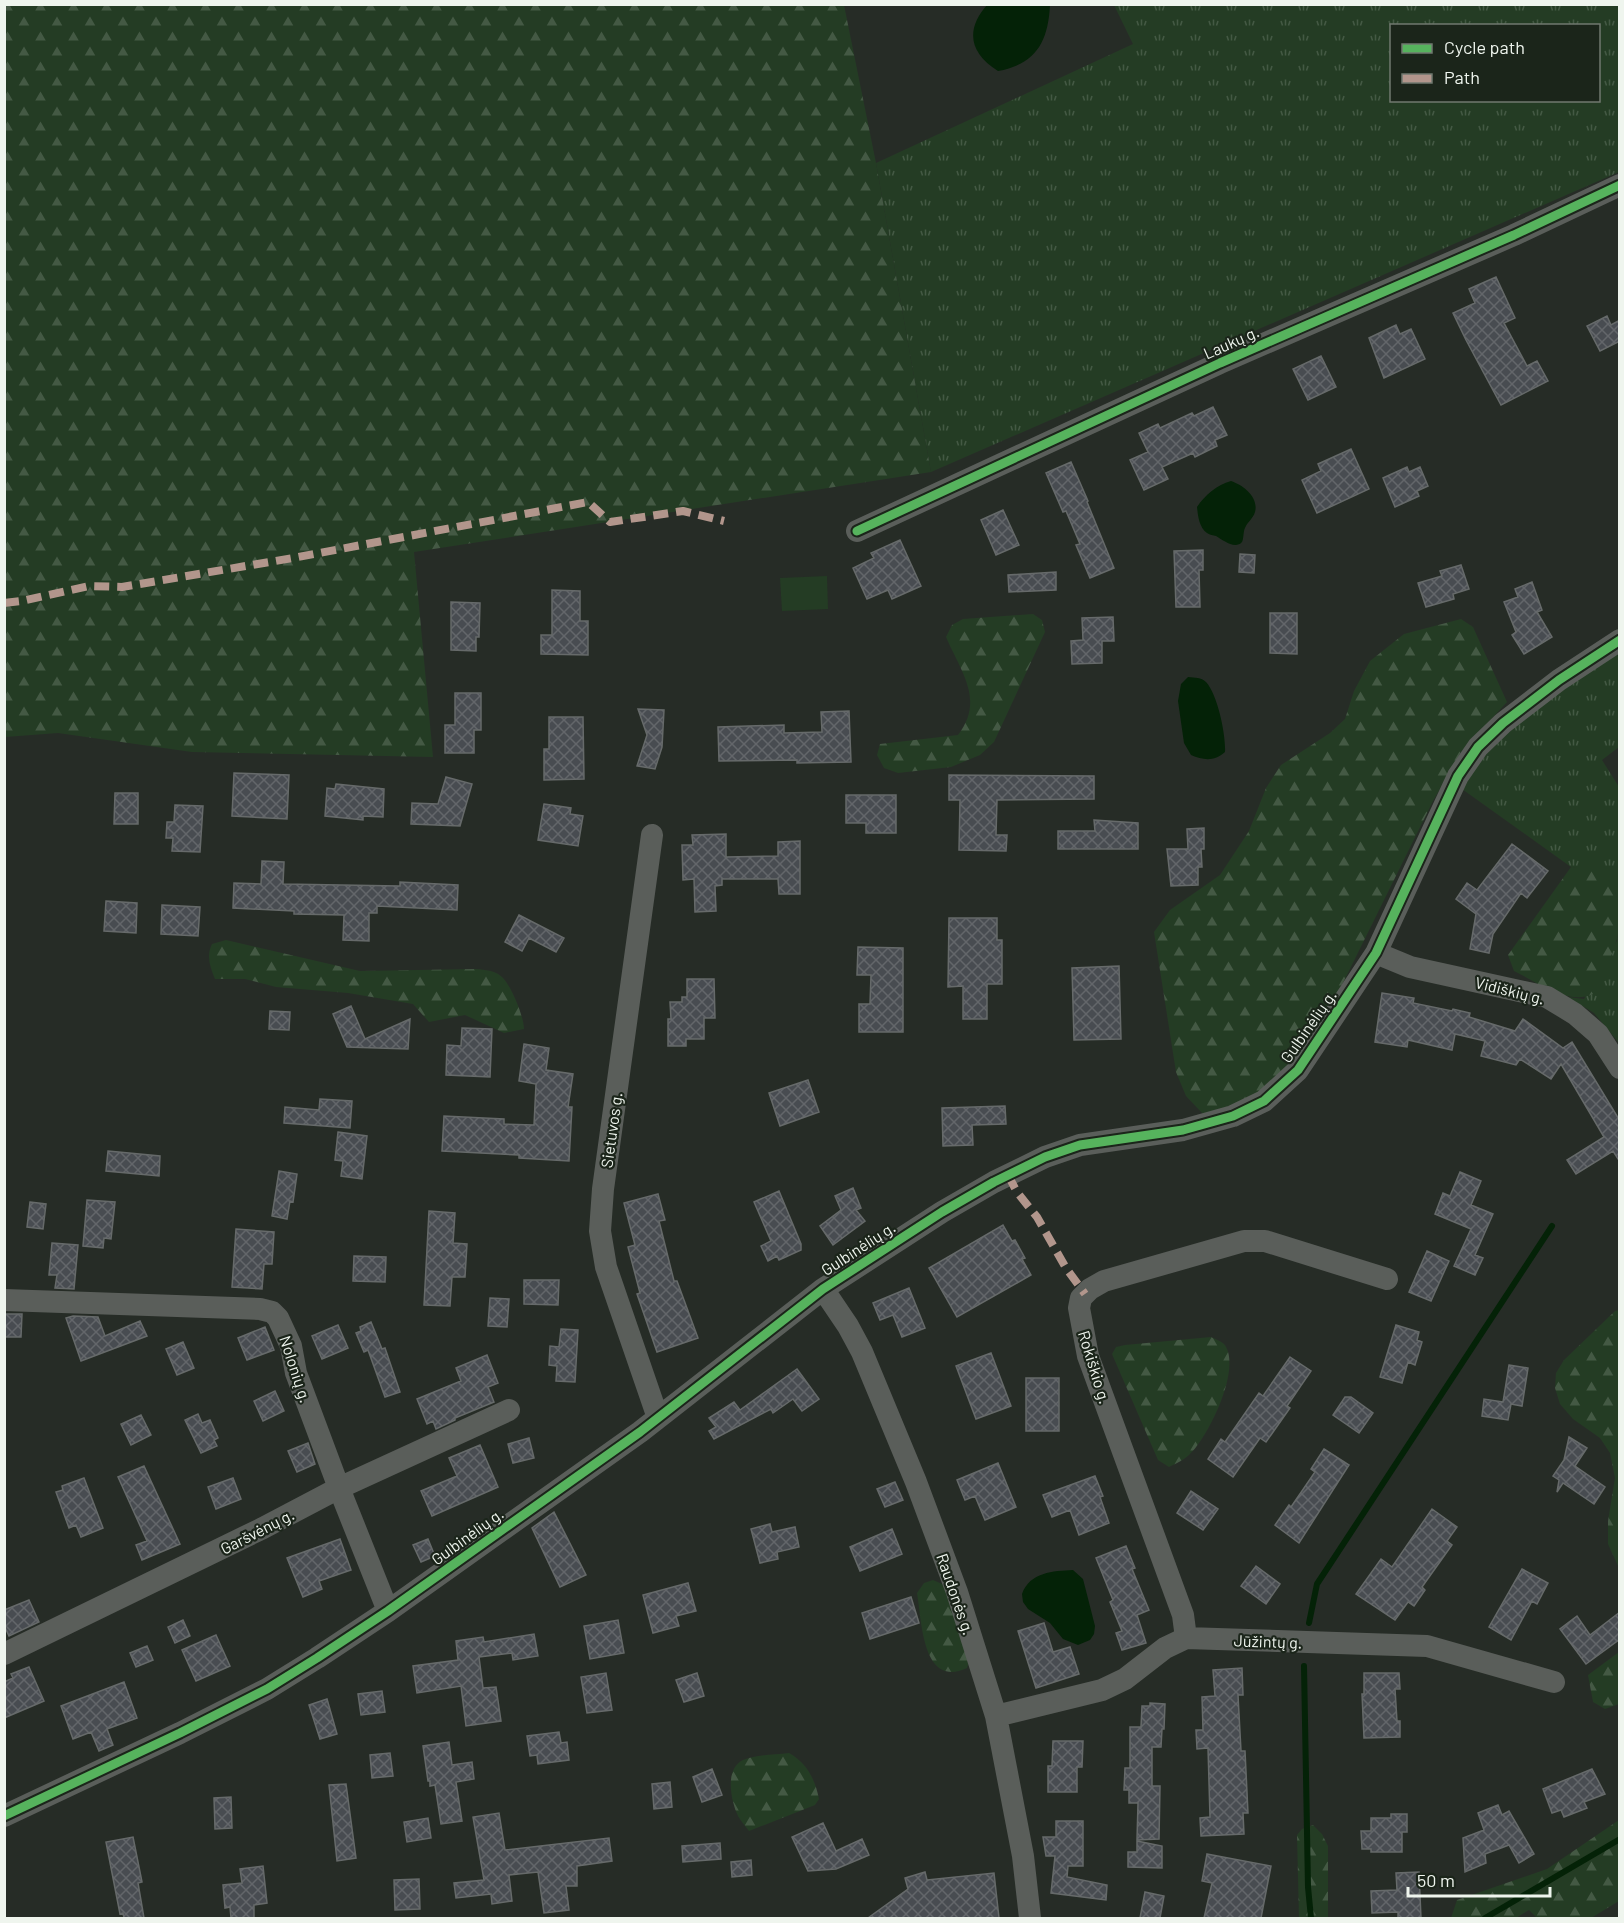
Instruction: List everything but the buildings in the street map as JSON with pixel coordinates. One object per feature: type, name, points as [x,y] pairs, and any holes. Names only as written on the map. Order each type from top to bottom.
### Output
[{"type":"street","name":"Laukų g.","points":[[857,531],[1220,363],[1514,235],[1620,185]]},
{"type":"street","name":"Gulbinėlių g.","points":[[4,1816],[267,1689],[388,1611],[658,1418],[823,1289],[942,1212],[994,1182],[1045,1157],[1080,1145],[1183,1130],[1233,1116],[1264,1101],[1298,1070],[1376,953],[1458,776],[1479,747],[1503,723],[1559,680],[1620,640]]},
{"type":"street","name":"Sietuvos g.","points":[[652,835],[603,1189],[600,1231],[606,1267],[658,1418]]},
{"type":"street","name":"Vidiškių g.","points":[[1376,953],[1410,967],[1547,997],[1575,1014],[1598,1034],[1620,1068]]},
{"type":"street","name":"Rokiškio g.","points":[[1186,1638],[1183,1615],[1088,1356],[1079,1308],[1081,1298],[1090,1289],[1104,1281],[1244,1242],[1265,1241],[1387,1279]]},
{"type":"street","name":"Raudonės g.","points":[[823,1289],[862,1352],[916,1482],[957,1592],[996,1716],[1023,1856],[1030,1918]]},
{"type":"street","name":"Nolonių g.","points":[[4,1300],[260,1309],[272,1312],[278,1318],[291,1346],[296,1373],[388,1611]]},
{"type":"street","name":"Garšvėnų g.","points":[[4,1654],[263,1528],[339,1488],[510,1410]]},
{"type":"street","name":"Jūžintų g.","points":[[996,1716],[1102,1690],[1125,1678],[1165,1648],[1186,1638],[1427,1646],[1554,1682]]},
{"type":"green space","points":[[5,4],[844,5],[876,163],[931,472],[414,552],[433,757],[192,752],[58,733],[5,737]]},
{"type":"green space","points":[[1114,5],[1619,5],[1619,172],[931,472],[876,163],[1133,44]]},
{"type":"green space","points":[[827,576],[828,609],[782,611],[780,578]]},
{"type":"green space","points":[[1033,614],[1042,620],[1045,632],[994,742],[980,755],[951,767],[898,773],[884,768],[877,755],[880,744],[958,735],[966,722],[970,710],[968,686],[946,637],[952,625],[963,619]]},
{"type":"green space","points":[[1461,619],[1473,627],[1507,702],[1461,752],[1433,801],[1340,989],[1279,1080],[1250,1100],[1204,1115],[1186,1096],[1176,1072],[1154,932],[1170,910],[1220,875],[1249,831],[1266,788],[1281,765],[1330,733],[1345,719],[1354,691],[1370,661],[1404,634]]},
{"type":"green space","points":[[1619,652],[1619,747],[1602,760],[1619,787],[1619,910],[1616,894],[1609,881],[1596,871],[1571,867],[1462,789],[1487,753],[1518,722]]},
{"type":"green space","points":[[1571,867],[1595,870],[1604,875],[1615,891],[1618,901],[1619,922],[1616,942],[1593,994],[1583,997],[1563,995],[1514,971],[1508,955]]},
{"type":"green space","points":[[1619,922],[1619,1043],[1594,1013],[1568,997],[1584,999],[1617,941]]},
{"type":"green space","points":[[226,940],[360,971],[476,969],[493,972],[502,977],[513,994],[524,1029],[504,1033],[465,1015],[429,1022],[413,1004],[348,993],[276,987],[245,979],[215,979],[209,961],[210,948],[212,944]]},
{"type":"green space","points":[[1620,1310],[1619,1568],[1608,1544],[1608,1521],[1615,1478],[1610,1453],[1600,1438],[1573,1419],[1560,1404],[1555,1388],[1556,1373],[1564,1360],[1615,1311]]},
{"type":"green space","points":[[1211,1337],[1224,1344],[1229,1355],[1229,1369],[1221,1402],[1197,1446],[1187,1457],[1169,1467],[1158,1460],[1112,1354],[1116,1347],[1125,1345]]},
{"type":"green space","points":[[933,1580],[942,1584],[948,1593],[970,1658],[967,1668],[952,1672],[941,1669],[933,1661],[927,1649],[917,1593],[924,1583]]},
{"type":"green space","points":[[1619,1652],[1619,1704],[1605,1709],[1593,1702],[1588,1675]]},
{"type":"green space","points":[[789,1753],[809,1772],[819,1799],[815,1805],[749,1831],[738,1816],[733,1802],[731,1778],[733,1770],[737,1764],[748,1758]]},
{"type":"green space","points":[[1619,1820],[1619,1901],[1591,1918],[1537,1918],[1529,1910],[1516,1918],[1451,1918],[1457,1900],[1547,1869]]},
{"type":"green space","points":[[1313,1825],[1322,1834],[1328,1846],[1328,1918],[1299,1918],[1297,1835],[1302,1829]]},
{"type":"shaded area","points":[[988,4],[1050,5],[1043,40],[1031,57],[1011,68],[998,71],[981,56],[976,48],[973,31]]},
{"type":"shaded area","points":[[1231,481],[1249,492],[1256,507],[1244,530],[1242,542],[1236,545],[1229,544],[1204,531],[1199,521],[1197,507],[1212,491]]},
{"type":"shaded area","points":[[1188,677],[1204,680],[1214,696],[1223,726],[1225,752],[1213,759],[1191,755],[1184,743],[1178,701],[1181,684]]},
{"type":"shaded area","points":[[1073,1570],[1083,1579],[1095,1626],[1090,1640],[1078,1645],[1063,1639],[1050,1623],[1028,1609],[1023,1602],[1022,1594],[1036,1577],[1050,1572]]},
{"type":"waterway","points":[[1309,1623],[1317,1584],[1552,1226]]},
{"type":"waterway","points":[[1304,1666],[1308,1887],[1311,1918]]},
{"type":"waterway","points":[[1485,1918],[1620,1839]]},
{"type":"marked path","points":[[4,603],[89,586],[122,587],[293,558],[588,502],[610,522],[683,511],[724,521]]},
{"type":"marked path","points":[[1008,1175],[1017,1192],[1037,1217],[1066,1268],[1085,1294]]},
{"type":"cycle path","points":[[857,531],[1220,363],[1514,235],[1620,185]]},
{"type":"cycle path","points":[[4,1816],[180,1733],[267,1689],[317,1658],[388,1611],[640,1432],[823,1289],[942,1212],[994,1182],[1045,1157],[1080,1145],[1183,1130],[1233,1116],[1264,1101],[1298,1070],[1376,953],[1458,776],[1478,747],[1503,723],[1559,680],[1620,640]]}]
